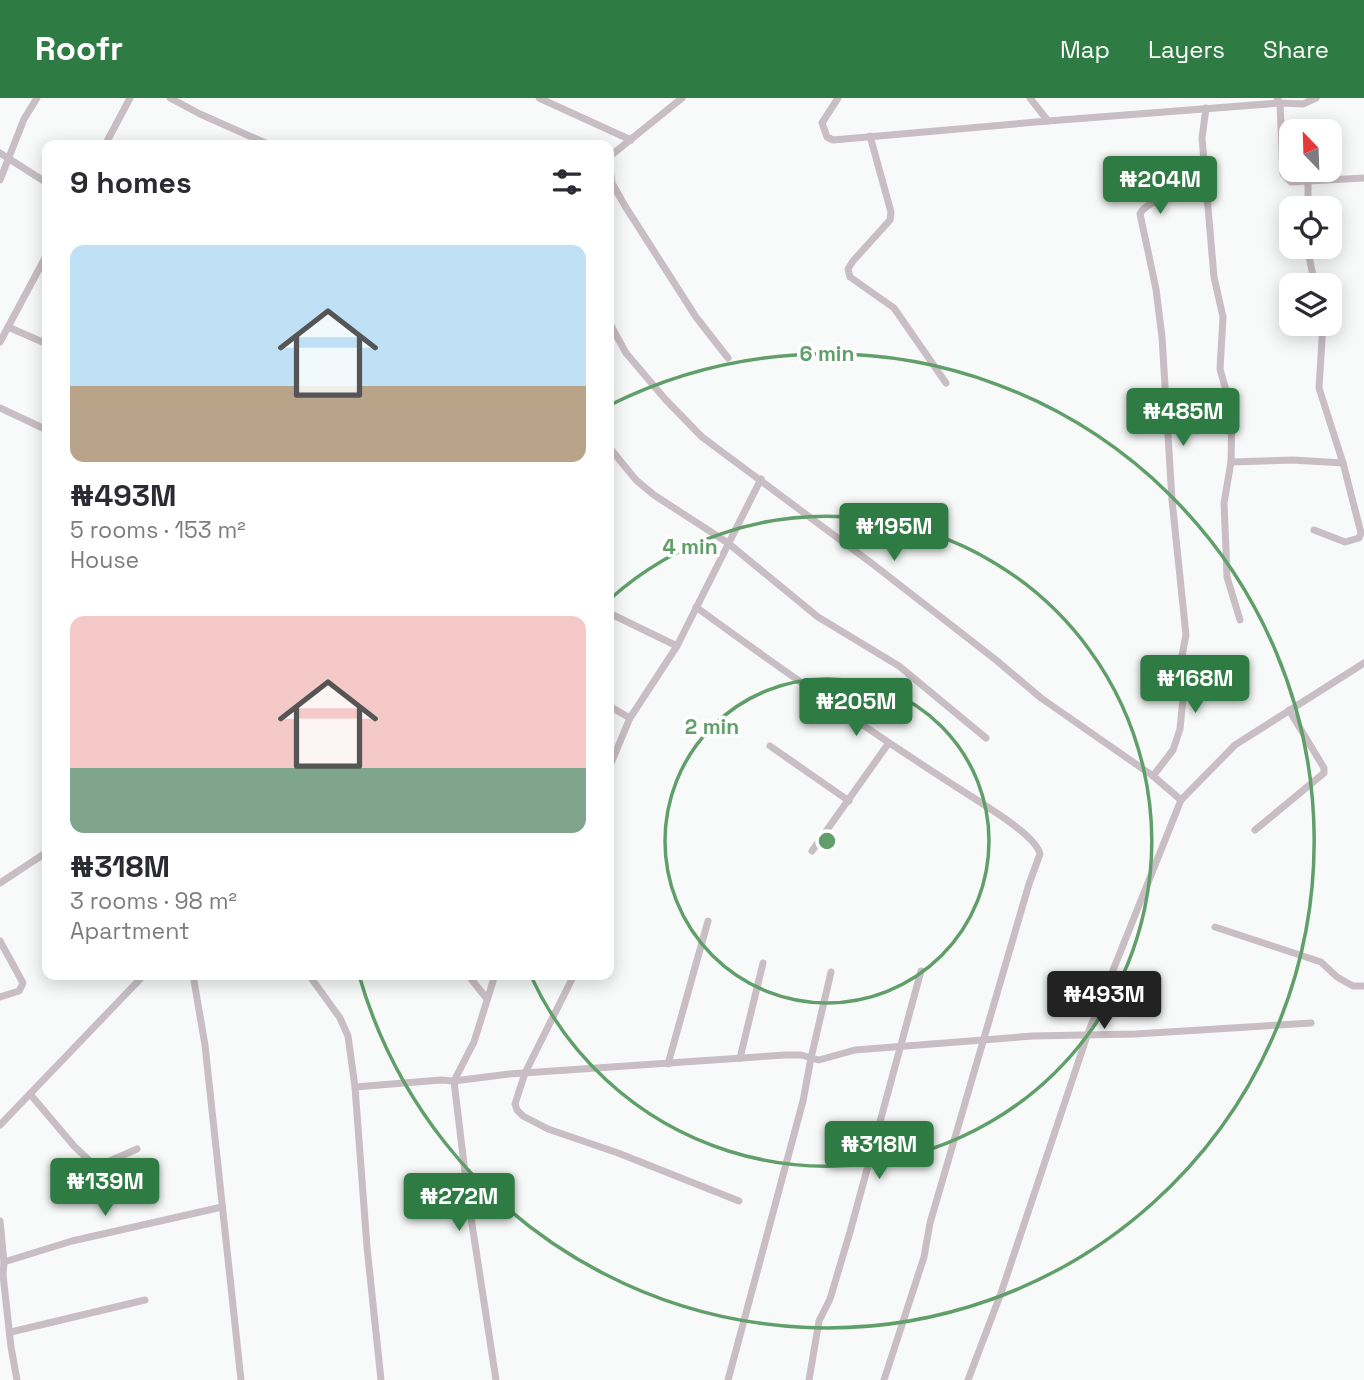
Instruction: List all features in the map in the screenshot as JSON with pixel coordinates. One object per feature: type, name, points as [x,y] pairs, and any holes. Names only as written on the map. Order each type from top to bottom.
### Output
[{"type":"street","points":[[0,180],[24,119],[37,98]]},
{"type":"street","points":[[108,140],[130,98]]},
{"type":"street","points":[[170,98],[259,140]]},
{"type":"street","points":[[539,98],[631,139]]},
{"type":"street","points":[[614,154],[682,98]]},
{"type":"street","points":[[838,98],[822,123],[827,136],[841,140],[1279,100],[1303,103],[1316,98]]},
{"type":"street","points":[[1030,98],[1048,121]]},
{"type":"street","points":[[1279,100],[1280,119]]},
{"type":"street","points":[[1206,108],[1202,138],[1205,186],[1214,277],[1223,317],[1220,369],[1232,412],[1231,462],[1224,503],[1227,577],[1240,620]]},
{"type":"street","points":[[870,136],[891,212],[890,220],[848,269],[850,277],[894,308],[946,383]]},
{"type":"street","points":[[0,153],[42,180]]},
{"type":"street","points":[[1342,179],[1364,178]]},
{"type":"street","points":[[1153,776],[1173,750],[1180,729],[1183,698],[1178,671],[1186,635],[1172,500],[1162,337],[1156,289],[1139,214],[1146,206],[1205,186]]},
{"type":"street","points":[[614,187],[696,317],[728,358]]},
{"type":"street","points":[[0,342],[42,263]]},
{"type":"street","points":[[8,327],[42,342]]},
{"type":"street","points":[[614,331],[626,353],[702,437],[761,479],[996,660],[1041,698],[1153,776],[1181,800]]},
{"type":"street","points":[[1314,530],[1345,542],[1359,538],[1361,533],[1343,463],[1319,388],[1322,336]]},
{"type":"street","points":[[0,408],[42,428]]},
{"type":"street","points":[[614,453],[636,480],[728,543],[818,617],[899,666],[986,738]]},
{"type":"street","points":[[1231,462],[1292,460],[1343,463]]},
{"type":"street","points":[[614,756],[630,718],[677,646],[761,479]]},
{"type":"street","points":[[696,607],[888,744],[982,804],[1039,848],[1039,859],[1029,884],[930,1223],[924,1257],[884,1380]]},
{"type":"street","points":[[614,615],[677,646]]},
{"type":"street","points":[[968,1380],[1001,1293],[1088,1033],[1181,800],[1235,746],[1364,663]]},
{"type":"street","points":[[614,709],[630,718]]},
{"type":"street","points":[[1255,830],[1324,773],[1324,768],[1289,710]]},
{"type":"street","points":[[812,851],[888,744]]},
{"type":"street","points":[[770,746],[849,801]]},
{"type":"street","points":[[0,883],[42,855]]},
{"type":"street","points":[[668,1064],[708,921]]},
{"type":"street","points":[[1215,927],[1321,962],[1353,986],[1364,986]]},
{"type":"street","points":[[0,941],[23,983],[19,991],[0,997]]},
{"type":"street","points":[[740,1058],[763,963]]},
{"type":"street","points":[[809,1380],[819,1321],[830,1299],[850,1232],[920,971]]},
{"type":"street","points":[[729,1380],[803,1101],[831,972]]},
{"type":"street","points":[[0,1125],[140,980]]},
{"type":"street","points":[[194,980],[205,1045],[241,1380]]},
{"type":"street","points":[[313,980],[340,1018],[348,1036],[381,1380]]},
{"type":"street","points":[[472,980],[487,999]]},
{"type":"street","points":[[493,980],[474,1042],[454,1081],[468,1198],[496,1380]]},
{"type":"street","points":[[572,980],[525,1073],[515,1104],[517,1110],[548,1129],[618,1153],[739,1201]]},
{"type":"street","points":[[355,1087],[740,1058],[801,1055],[819,1060],[855,1050],[1088,1033],[1136,1034],[1311,1023]]},
{"type":"street","points":[[30,1094],[74,1146],[96,1167],[137,1149]]},
{"type":"street","points":[[4,1262],[85,1238],[222,1207]]},
{"type":"street","points":[[0,1221],[3,1275],[17,1380]]},
{"type":"street","points":[[11,1332],[145,1300]]}]
